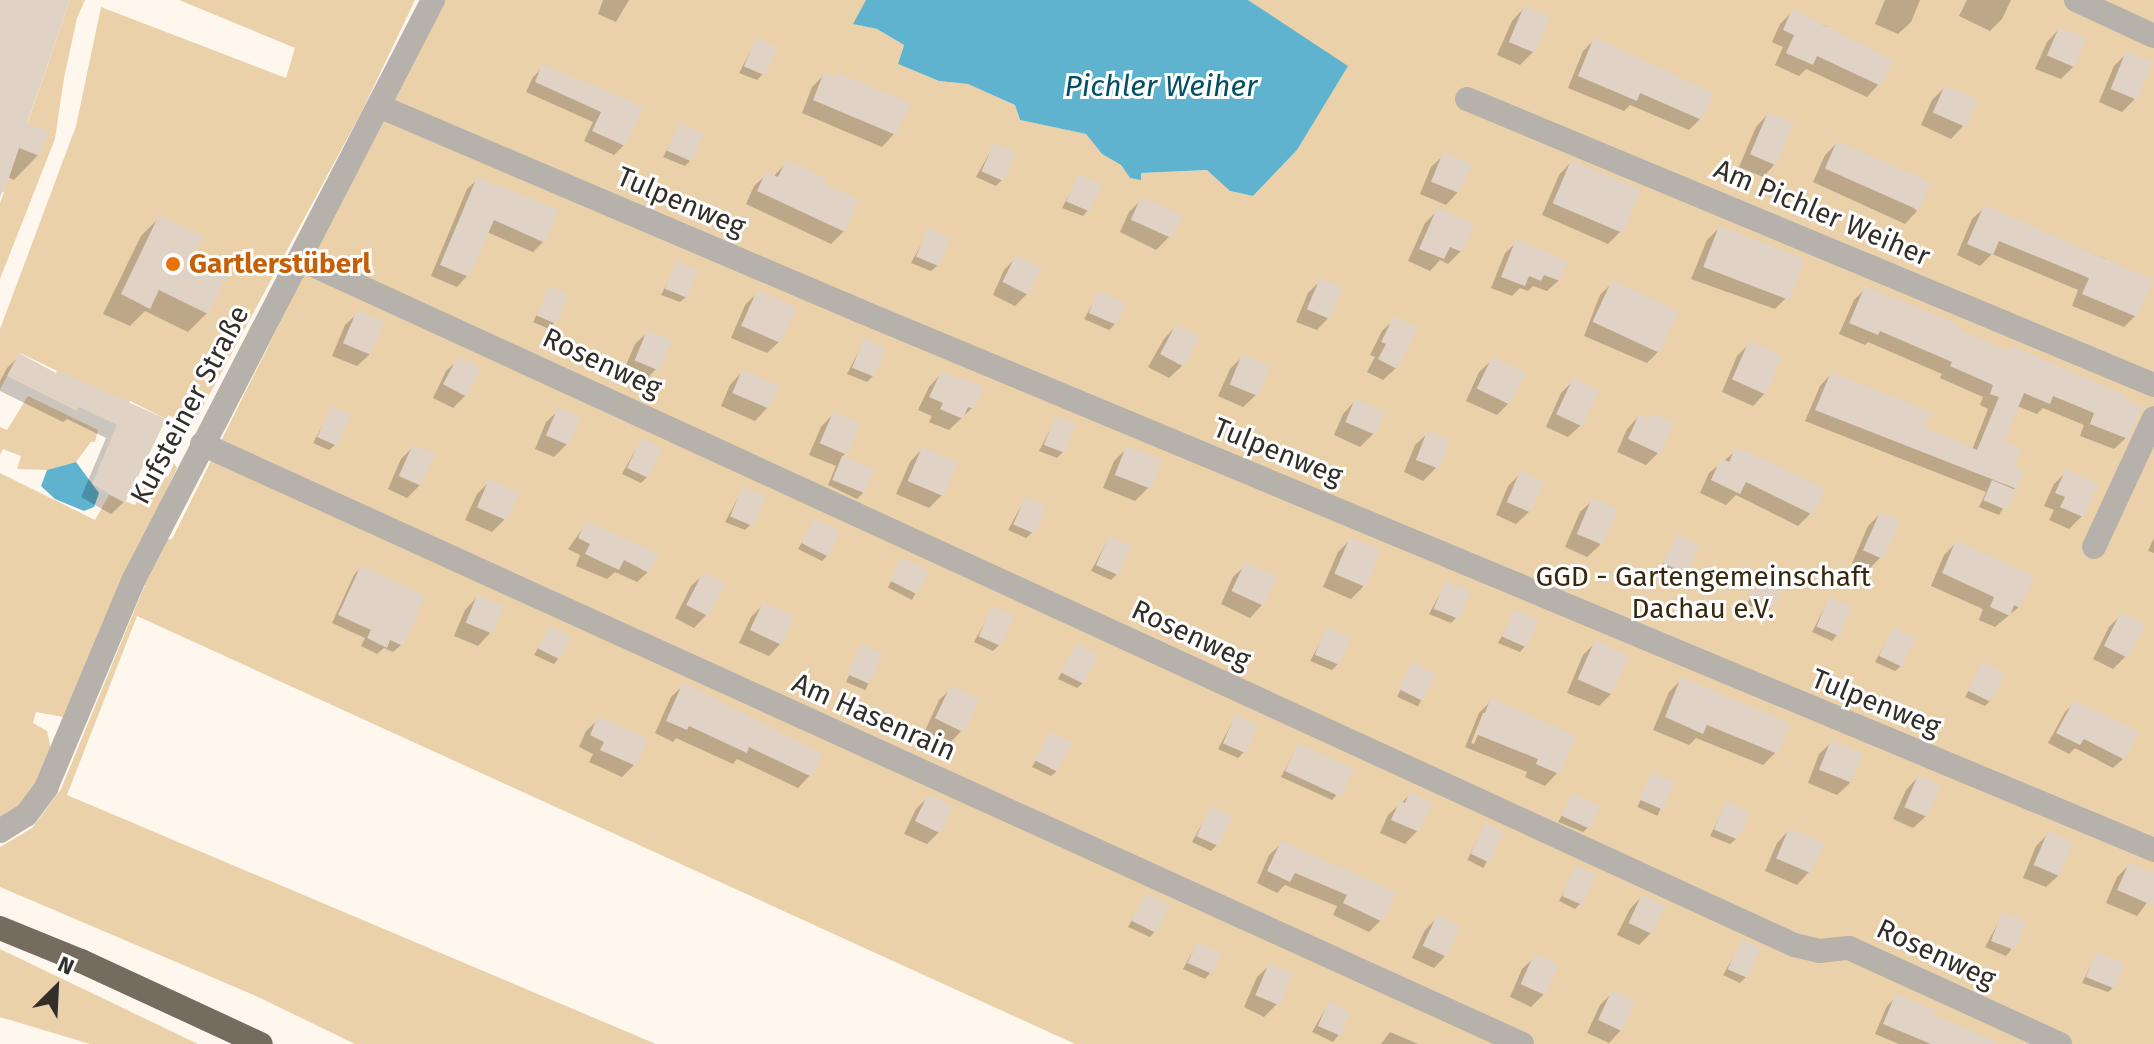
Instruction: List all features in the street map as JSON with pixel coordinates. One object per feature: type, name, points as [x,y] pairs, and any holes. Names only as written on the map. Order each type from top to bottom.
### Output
[{"type":"highway","points":[[0,928],[81,961],[261,1044]]},
{"type":"street","name":"Kufsteiner Straße","points":[[0,831],[26,815],[46,788],[134,579],[381,107],[433,0]]},
{"type":"street","points":[[2076,0],[2154,36]]},
{"type":"street","name":"Am Pichler Weiher","points":[[1467,99],[2154,385]]},
{"type":"street","name":"Tulpenweg","points":[[381,107],[1670,650],[2154,850]]},
{"type":"street","name":"Rosenweg","points":[[300,259],[1794,945],[1819,951],[1849,948],[2060,1044]]},
{"type":"street","points":[[2094,547],[2154,418]]},
{"type":"street","name":"Am Hasenrain","points":[[202,444],[1522,1044]]},
{"type":"green space","points":[[70,0],[85,0],[77,18],[64,78],[55,139],[0,279],[0,203]]},
{"type":"green space","points":[[179,0],[415,0],[362,111],[192,427],[168,415],[166,419],[130,401],[119,421],[120,401],[20,353],[0,389],[0,329],[76,126],[101,7],[286,78],[295,48]]},
{"type":"green space","name":"GGD - Gartengemeinschaft Dachau e.V.","points":[[441,0],[866,0],[854,24],[877,29],[904,45],[898,64],[939,81],[968,84],[1015,105],[1020,120],[1086,134],[1102,154],[1121,165],[1130,178],[1141,179],[1141,173],[1208,170],[1230,191],[1253,196],[1297,150],[1347,66],[1248,0],[2154,0],[2154,1044],[1075,1044],[137,616],[67,795],[656,1044],[355,1044],[256,996],[0,887],[0,847],[32,828],[61,789],[151,570],[166,540],[172,539]]},
{"type":"green space","points":[[28,396],[98,430],[95,442],[91,442],[76,462],[47,470],[17,469],[21,456],[3,449],[0,455],[0,427],[7,430]]},
{"type":"green space","points":[[174,463],[177,468],[142,542],[72,710],[63,717],[36,712],[33,723],[47,731],[50,745],[50,759],[39,784],[16,811],[0,819],[0,473],[95,520],[109,495],[135,505],[151,476],[154,473],[168,477]]},
{"type":"green space","points":[[0,949],[198,1044],[90,1044],[0,1017]]},
{"type":"water","name":"Pichler Weiher","points":[[866,0],[1248,0],[1348,66],[1297,150],[1253,196],[1230,191],[1207,170],[1141,173],[1141,180],[1130,178],[1121,165],[1102,154],[1086,134],[1020,120],[1015,105],[968,84],[939,81],[898,64],[904,45],[877,29],[853,24]]},
{"type":"water","points":[[76,462],[99,493],[94,507],[84,511],[55,499],[41,486],[47,470]]},
{"type":"building","points":[[0,0],[70,0],[27,124],[49,131],[40,156],[19,148],[4,192],[0,192]]},
{"type":"building","points":[[1524,6],[1550,17],[1535,53],[1509,42]]},
{"type":"building","points":[[1792,9],[1893,60],[1881,86],[1817,56],[1813,65],[1786,53],[1794,35],[1783,30]]},
{"type":"building","points":[[2059,27],[2087,39],[2075,67],[2047,56]]},
{"type":"building","points":[[1594,37],[1713,93],[1702,120],[1640,93],[1637,101],[1578,76]]},
{"type":"building","points":[[756,38],[777,47],[765,76],[744,67]]},
{"type":"building","points":[[2126,51],[2153,62],[2138,100],[2111,89]]},
{"type":"building","points":[[542,64],[644,107],[625,146],[592,131],[601,112],[535,82]]},
{"type":"building","points":[[824,72],[836,77],[838,73],[910,103],[896,135],[813,100]]},
{"type":"building","points":[[1945,85],[1978,100],[1966,127],[1933,112]]},
{"type":"building","points":[[1768,112],[1794,123],[1776,165],[1750,154]]},
{"type":"building","points":[[679,123],[704,134],[691,161],[667,150]]},
{"type":"building","points":[[1837,141],[1931,183],[1919,210],[1825,168]]},
{"type":"building","points":[[994,143],[1016,153],[1003,181],[981,171]]},
{"type":"building","points":[[1443,152],[1472,164],[1460,193],[1431,182]]},
{"type":"building","points":[[786,160],[826,178],[824,184],[859,199],[845,232],[757,191],[766,171],[778,177]]},
{"type":"building","points":[[1571,160],[1641,190],[1623,233],[1553,203]]},
{"type":"building","points":[[1078,174],[1102,184],[1090,212],[1066,202]]},
{"type":"building","points":[[477,177],[559,210],[545,243],[494,220],[469,277],[440,265]]},
{"type":"building","points":[[1141,197],[1182,215],[1172,238],[1131,220]]},
{"type":"building","points":[[1984,205],[2153,280],[2137,317],[2082,294],[2089,278],[1999,241],[1993,255],[1967,244]]},
{"type":"building","points":[[1437,208],[1474,224],[1462,252],[1450,247],[1444,259],[1419,249]]},
{"type":"building","name":"Gartlerstüberl","points":[[159,215],[203,236],[194,255],[229,272],[208,314],[159,290],[150,309],[121,294]]},
{"type":"building","points":[[1719,226],[1805,259],[1789,300],[1703,267]]},
{"type":"building","points":[[928,228],[951,238],[939,266],[916,257]]},
{"type":"building","points":[[1516,239],[1568,261],[1560,281],[1544,275],[1541,281],[1529,276],[1525,286],[1501,277]]},
{"type":"building","points":[[1016,255],[1042,268],[1028,295],[1002,282]]},
{"type":"building","points":[[676,261],[698,270],[687,298],[665,289]]},
{"type":"building","points":[[1320,278],[1343,288],[1330,319],[1307,309]]},
{"type":"building","points":[[1612,280],[1679,311],[1660,353],[1593,322]]},
{"type":"building","points":[[549,286],[568,294],[556,324],[536,315]]},
{"type":"building","points":[[1865,286],[1958,324],[1957,328],[2007,351],[2010,345],[2127,396],[2125,400],[2142,407],[2128,439],[2090,424],[2094,413],[2053,396],[2050,404],[2024,393],[2004,442],[2022,449],[2014,467],[2024,471],[2017,489],[1815,410],[1831,372],[1931,412],[1925,427],[1977,450],[1999,397],[1990,394],[1993,385],[1950,366],[1952,362],[1880,331],[1878,335],[1849,323]]},
{"type":"building","points":[[757,290],[796,307],[780,343],[741,326]]},
{"type":"building","points":[[1098,291],[1126,303],[1116,325],[1089,313]]},
{"type":"building","points":[[357,310],[385,322],[371,355],[343,343]]},
{"type":"building","points":[[1394,316],[1418,328],[1397,369],[1378,359],[1386,344],[1381,342]]},
{"type":"building","points":[[1176,324],[1200,337],[1184,367],[1160,354]]},
{"type":"building","points":[[647,330],[672,340],[660,371],[635,361]]},
{"type":"building","points":[[864,338],[886,347],[874,377],[852,368]]},
{"type":"building","points":[[1749,341],[1783,356],[1766,394],[1732,379]]},
{"type":"building","points":[[19,353],[56,373],[57,370],[166,419],[125,503],[92,484],[117,425],[79,407],[77,411],[7,376]]},
{"type":"building","points":[[1242,354],[1271,366],[1258,396],[1230,385]]},
{"type":"building","points":[[458,356],[481,368],[466,396],[443,384]]},
{"type":"building","points":[[1492,357],[1525,373],[1510,405],[1477,388]]},
{"type":"building","points":[[742,370],[779,386],[769,409],[732,393]]},
{"type":"building","points":[[941,372],[984,386],[974,409],[968,407],[963,419],[940,409],[943,403],[929,397]]},
{"type":"building","points":[[1573,378],[1599,390],[1582,427],[1556,414]]},
{"type":"building","points":[[1355,399],[1385,412],[1376,435],[1345,422]]},
{"type":"building","points":[[331,406],[351,415],[337,446],[317,437]]},
{"type":"building","points":[[558,407],[581,417],[569,445],[546,436]]},
{"type":"building","points":[[833,412],[861,424],[847,455],[820,443]]},
{"type":"building","points":[[1651,413],[1674,423],[1660,454],[1628,439],[1639,414],[1648,418]]},
{"type":"building","points":[[1055,416],[1076,424],[1064,453],[1044,445]]},
{"type":"building","points":[[1427,431],[1450,440],[1439,469],[1416,460]]},
{"type":"building","points":[[641,438],[662,448],[648,478],[627,468]]},
{"type":"building","points":[[413,444],[435,454],[421,486],[399,476]]},
{"type":"building","points":[[1126,446],[1162,460],[1151,489],[1115,475]]},
{"type":"building","points":[[922,447],[958,462],[943,496],[908,481]]},
{"type":"building","points":[[1735,449],[1742,449],[1825,489],[1813,515],[1746,482],[1740,494],[1711,480],[1721,458],[1729,462]]},
{"type":"building","points":[[842,456],[874,469],[865,493],[832,480]]},
{"type":"building","points":[[2066,469],[2099,484],[2083,517],[2060,507],[2065,497],[2055,493]]},
{"type":"building","points":[[1520,471],[1544,481],[1531,512],[1507,502]]},
{"type":"building","points":[[489,479],[519,492],[507,520],[477,508]]},
{"type":"building","points":[[1992,480],[2015,490],[2006,510],[1983,500]]},
{"type":"building","points":[[743,486],[766,496],[753,526],[730,516]]},
{"type":"building","points":[[1025,497],[1046,506],[1034,534],[1013,525]]},
{"type":"building","points":[[1592,498],[1618,509],[1603,545],[1577,534]]},
{"type":"building","points":[[1880,512],[1900,521],[1883,559],[1863,550]]},
{"type":"building","points":[[814,518],[841,532],[828,557],[801,543]]},
{"type":"building","points":[[586,521],[659,554],[649,573],[624,560],[619,570],[585,554],[590,544],[578,538]]},
{"type":"building","points":[[1677,534],[1699,545],[1685,574],[1663,563]]},
{"type":"building","points":[[1109,536],[1131,546],[1118,575],[1096,565]]},
{"type":"building","points":[[1350,537],[1381,550],[1366,587],[1334,574]]},
{"type":"building","points":[[1956,540],[2034,576],[2020,608],[2014,605],[2010,616],[1990,607],[1994,597],[1942,573]]},
{"type":"building","points":[[901,557],[929,571],[917,594],[889,580]]},
{"type":"building","points":[[1245,562],[1277,577],[1263,606],[1231,591]]},
{"type":"building","points":[[361,565],[425,596],[403,646],[390,640],[387,648],[367,638],[371,630],[338,615]]},
{"type":"building","points":[[1764,569],[1786,580],[1772,609],[1750,598]]},
{"type":"building","points":[[703,572],[725,583],[708,616],[686,605]]},
{"type":"building","points":[[1445,581],[1470,591],[1459,619],[1434,609]]},
{"type":"building","points":[[477,595],[504,606],[493,634],[466,623]]},
{"type":"building","points":[[1829,597],[1852,607],[1840,636],[1816,626]]},
{"type":"building","points":[[763,602],[795,617],[782,645],[750,630]]},
{"type":"building","points":[[992,606],[1014,616],[1001,646],[979,636]]},
{"type":"building","points":[[1514,609],[1539,620],[1526,647],[1502,636]]},
{"type":"building","points":[[2121,612],[2145,624],[2128,658],[2104,646]]},
{"type":"building","points":[[549,626],[571,637],[560,660],[538,648]]},
{"type":"building","points":[[1326,627],[1351,637],[1340,665],[1315,655]]},
{"type":"building","points":[[1893,627],[1915,638],[1901,667],[1879,656]]},
{"type":"building","points":[[1595,640],[1629,655],[1611,694],[1578,679]]},
{"type":"building","points":[[1076,643],[1098,654],[1083,684],[1061,672]]},
{"type":"building","points":[[861,644],[883,654],[870,684],[848,674]]},
{"type":"building","points":[[1412,662],[1436,674],[1422,701],[1398,689]]},
{"type":"building","points":[[1982,662],[2004,673],[1990,702],[1968,691]]},
{"type":"building","points":[[1681,677],[1790,723],[1778,754],[1707,725],[1703,734],[1665,717]]},
{"type":"building","points":[[683,682],[822,754],[812,777],[749,747],[747,753],[689,726],[687,730],[666,721]]},
{"type":"building","points":[[951,685],[980,699],[964,732],[935,718]]},
{"type":"building","points":[[1491,698],[1576,736],[1559,774],[1536,764],[1538,759],[1476,734]]},
{"type":"building","points":[[2074,700],[2139,732],[2125,760],[2084,739],[2080,745],[2056,733]]},
{"type":"building","points":[[1235,715],[1258,725],[1246,753],[1223,744]]},
{"type":"building","points":[[598,716],[648,739],[636,766],[600,750],[604,742],[590,735]]},
{"type":"building","points":[[1050,731],[1072,742],[1057,772],[1035,760]]},
{"type":"building","points":[[1831,740],[1863,753],[1851,783],[1819,770]]},
{"type":"building","points":[[1298,743],[1354,769],[1341,797],[1285,771]]},
{"type":"building","points":[[1651,772],[1675,782],[1663,810],[1639,800]]},
{"type":"building","points":[[1918,775],[1941,785],[1927,817],[1904,807]]},
{"type":"building","points":[[1410,792],[1433,803],[1419,832],[1391,820],[1400,800],[1405,803]]},
{"type":"building","points":[[1572,793],[1600,806],[1590,829],[1561,816]]},
{"type":"building","points":[[928,794],[953,806],[940,833],[915,821]]},
{"type":"building","points":[[1726,801],[1750,811],[1738,840],[1714,830]]},
{"type":"building","points":[[1210,806],[1232,816],[1219,846],[1197,836]]},
{"type":"building","points":[[1485,823],[1504,832],[1490,863],[1471,854]]},
{"type":"building","points":[[1789,828],[1824,843],[1811,873],[1776,858]]},
{"type":"building","points":[[2048,831],[2074,842],[2059,876],[2034,865]]},
{"type":"building","points":[[1281,841],[1396,892],[1383,922],[1343,903],[1347,895],[1295,873],[1290,882],[1267,871]]},
{"type":"building","points":[[2129,863],[2154,873],[2154,906],[2117,890]]},
{"type":"building","points":[[1576,865],[1596,874],[1582,905],[1562,896]]},
{"type":"building","points":[[1145,893],[1170,905],[1157,933],[1131,921]]},
{"type":"building","points":[[1642,894],[1666,905],[1652,934],[1628,923]]},
{"type":"building","points":[[2002,912],[2026,921],[2015,950],[1991,941]]},
{"type":"building","points":[[1437,915],[1461,926],[1446,957],[1423,946]]},
{"type":"building","points":[[1741,939],[1761,948],[1748,978],[1728,969]]},
{"type":"building","points":[[1197,942],[1222,953],[1212,974],[1188,963]]},
{"type":"building","points":[[2096,952],[2125,964],[2115,989],[2086,977]]},
{"type":"building","points":[[1534,954],[1559,965],[1545,995],[1521,984]]},
{"type":"building","points":[[1269,963],[1293,973],[1279,1005],[1255,995]]},
{"type":"building","points":[[1612,990],[1636,1001],[1622,1031],[1598,1020]]},
{"type":"building","points":[[1896,993],[1935,1011],[1933,1014],[2000,1044],[1931,1044],[1883,1024]]},
{"type":"building","points":[[1328,1002],[1351,1012],[1341,1036],[1318,1026]]},
{"type":"place","name":"Gartlerstüberl","points":[[173,264]]}]
